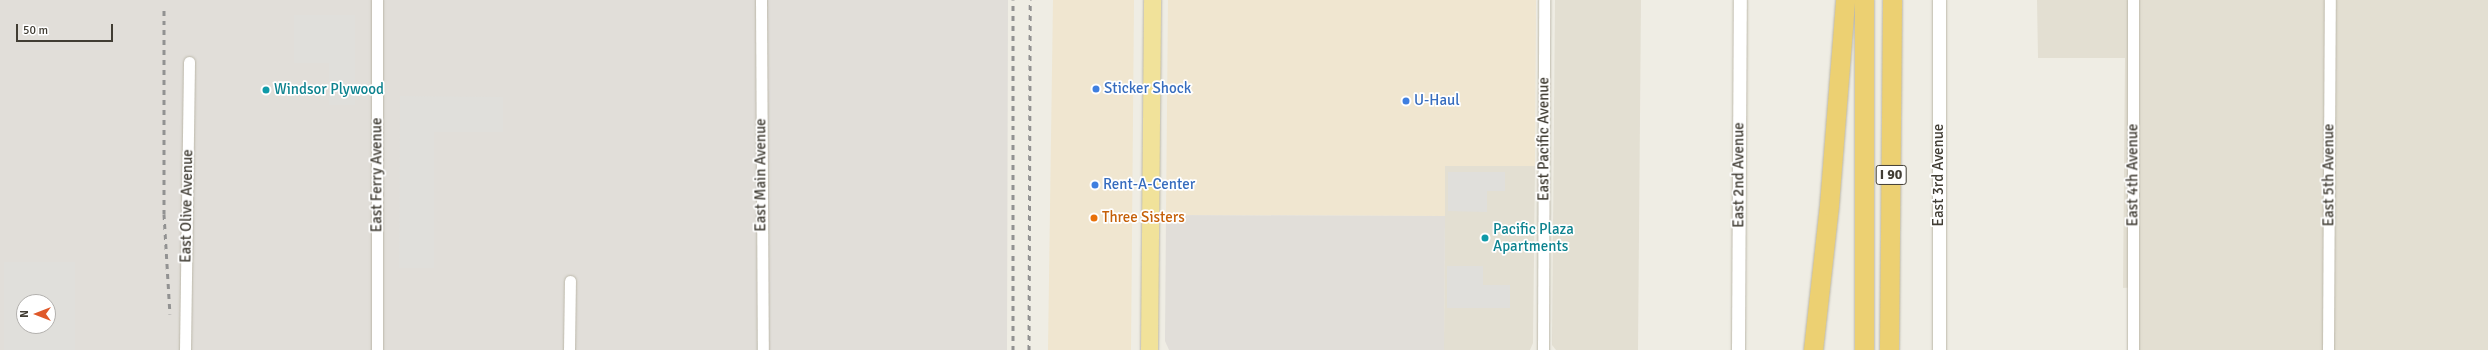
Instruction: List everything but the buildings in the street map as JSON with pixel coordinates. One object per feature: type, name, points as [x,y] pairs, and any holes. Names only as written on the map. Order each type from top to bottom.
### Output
[{"type":"highway","points":[[1813,350],[1829,205],[1844,0]]},
{"type":"highway","name":"I 90","points":[[1864,0],[1864,350]]},
{"type":"highway","name":"I 90","points":[[1889,350],[1892,0]]},
{"type":"main road","points":[[1149,350],[1152,0]]},
{"type":"street","name":"East Ferry Avenue","points":[[377,0],[377,350]]},
{"type":"street","name":"East Main Avenue","points":[[761,0],[762,350]]},
{"type":"street","name":"East Pacific Avenue","points":[[1543,350],[1544,0]]},
{"type":"street","name":"East 2nd Avenue","points":[[1738,350],[1740,0]]},
{"type":"street","name":"East 3rd Avenue","points":[[1939,0],[1939,350]]},
{"type":"street","name":"East 4th Avenue","points":[[2133,0],[2133,350]]},
{"type":"street","name":"East 5th Avenue","points":[[2328,350],[2330,0]]},
{"type":"street","name":"East Olive Avenue","points":[[185,350],[188,62]]},
{"type":"street","points":[[569,350],[570,281]]},
{"type":"shaded area","points":[[0,0],[1008,0],[1007,350],[0,350]]},
{"type":"shaded area","points":[[1053,0],[1134,0],[1131,350],[1048,350]]},
{"type":"shaded area","points":[[1168,0],[1536,0],[1535,166],[1445,166],[1445,216],[1166,215]]},
{"type":"shaded area","points":[[1555,0],[1641,0],[1638,350],[1556,350],[1552,345]]},
{"type":"shaded area","points":[[2037,0],[2488,0],[2488,350],[2139,350],[2139,287],[2123,288],[2125,58],[2038,58]]},
{"type":"shaded area","points":[[294,15],[355,15],[355,105],[329,105],[329,63],[294,63]]},
{"type":"shaded area","points":[[400,96],[503,97],[503,132],[434,132],[434,268],[399,268]]},
{"type":"shaded area","points":[[1445,166],[1535,166],[1533,343],[1530,350],[1444,350]]},
{"type":"shaded area","points":[[1448,172],[1505,172],[1505,191],[1487,191],[1487,212],[1448,211]]},
{"type":"shaded area","points":[[1166,215],[1445,216],[1444,350],[1169,350],[1165,341]]},
{"type":"shaded area","points":[[4,262],[75,262],[75,350],[4,350]]},
{"type":"shaded area","points":[[1447,266],[1483,266],[1483,285],[1510,285],[1510,308],[1447,308]]},
{"type":"railway","points":[[1013,0],[1013,350]]},
{"type":"railway","points":[[1029,350],[1030,0]]},
{"type":"railway","points":[[164,10],[164,214],[170,314]]},
{"type":"place","name":"Sticker Shock","points":[[1096,89]]},
{"type":"place","name":"Windsor Plywood","points":[[266,90]]},
{"type":"place","name":"U-Haul","points":[[1406,101]]},
{"type":"place","name":"Rent-A-Center","points":[[1095,185]]},
{"type":"place","name":"Three Sisters","points":[[1094,218]]},
{"type":"place","name":"Pacific Plaza Apartments","points":[[1485,238]]}]
